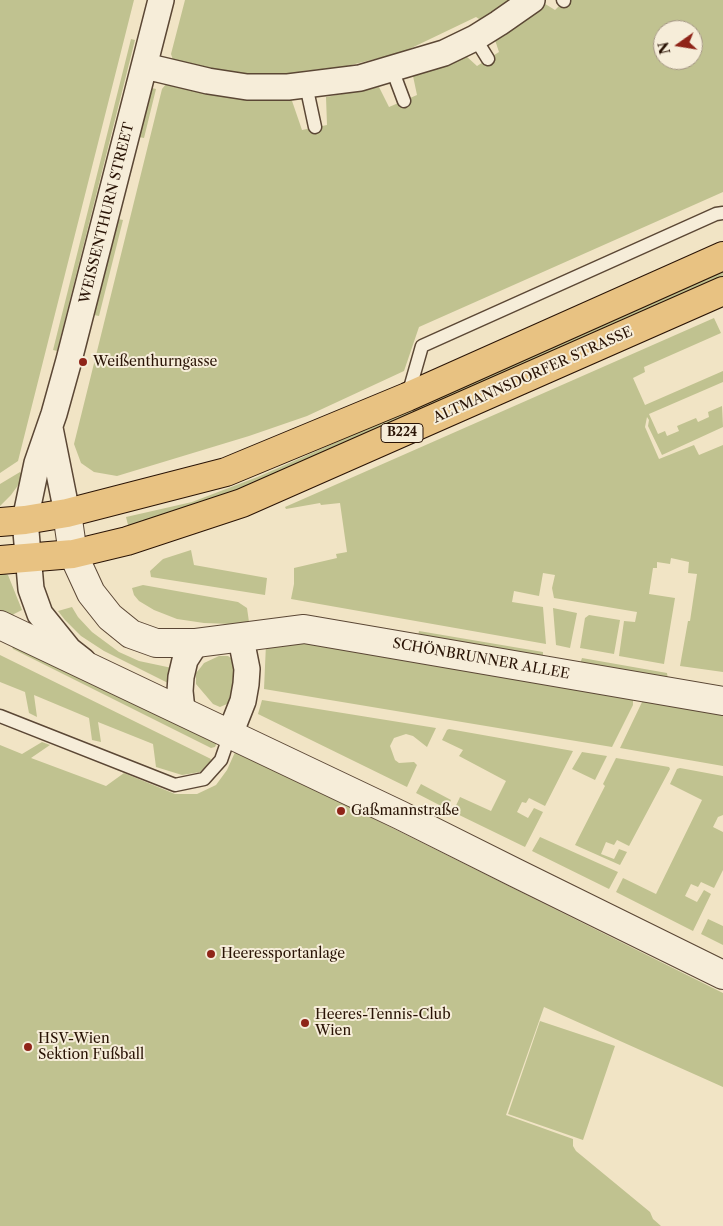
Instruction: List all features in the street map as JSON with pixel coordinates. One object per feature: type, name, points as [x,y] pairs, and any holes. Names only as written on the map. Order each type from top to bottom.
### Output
[{"type":"main road","name":"B224","points":[[13,521],[67,514],[226,472],[407,397],[723,256]]},
{"type":"main road","name":"ALTMANNSDORFER STRASSE","points":[[0,560],[73,554],[127,541],[242,503],[723,291]]},
{"type":"street","name":"WEISSENTHURN STREET","points":[[29,558],[13,521],[38,463],[69,360],[161,0]]},
{"type":"street","points":[[145,66],[208,81],[247,87],[288,87],[360,78],[444,53],[499,24],[532,0]]},
{"type":"street","name":"WEISSENTHURN STREET","points":[[50,425],[67,514]]},
{"type":"street","name":"SCHÖNBRUNNER ALLEE","points":[[67,514],[73,554],[91,593],[110,617],[131,634],[156,643],[196,642],[304,629],[723,701]]},
{"type":"street","points":[[29,558],[31,588],[40,614],[69,650],[91,668]]},
{"type":"street","points":[[0,625],[400,815],[723,975]]},
{"type":"street","points":[[230,734],[243,701],[246,684],[247,669],[242,644],[238,637]]},
{"type":"street","points":[[182,710],[180,677],[185,660],[196,642]]},
{"type":"lane","points":[[475,38],[488,59]]},
{"type":"lane","points":[[392,69],[404,101]]},
{"type":"lane","points":[[306,85],[315,128]]},
{"type":"lane","points":[[407,397],[422,346],[716,214],[723,213]]},
{"type":"lane","points":[[0,716],[175,785],[204,779],[221,760],[230,734]]},
{"type":"green space","points":[[0,0],[134,0],[18,461],[0,473]]},
{"type":"green space","points":[[185,0],[515,0],[482,21],[476,17],[403,52],[343,67],[303,71],[302,75],[296,78],[215,72],[173,60],[171,54]]},
{"type":"green space","points":[[565,0],[723,0],[723,192],[419,327],[404,371],[307,416],[249,436],[117,476],[94,472],[81,463],[74,444],[162,89],[166,84],[173,83],[291,98],[302,130],[327,125],[326,97],[379,87],[389,107],[417,95],[413,76],[465,55],[477,66],[499,52],[494,37],[542,2],[555,10]]},
{"type":"green space","points":[[131,39],[135,40],[57,351],[53,350]]},
{"type":"green space","points":[[152,88],[156,89],[144,138],[139,137]]},
{"type":"green space","points":[[118,219],[123,220],[99,316],[94,315]]},
{"type":"green space","points":[[723,271],[723,280],[266,481],[129,529],[126,517],[192,502],[260,476]]},
{"type":"green space","points":[[714,318],[721,333],[644,367],[645,372],[633,378],[645,405],[723,371],[723,382],[649,414],[658,434],[665,431],[667,436],[679,431],[677,426],[696,418],[698,422],[709,417],[708,412],[722,406],[723,427],[662,455],[648,426],[649,420],[647,417],[645,427],[659,459],[694,445],[699,455],[723,445],[723,672],[680,666],[688,621],[690,621],[697,574],[688,573],[689,562],[671,558],[670,564],[657,562],[657,568],[653,568],[649,594],[675,598],[664,664],[619,656],[624,621],[635,622],[637,612],[554,598],[552,588],[555,575],[543,573],[539,596],[514,591],[512,602],[543,607],[546,644],[291,599],[294,584],[294,568],[337,558],[336,554],[347,552],[340,503],[321,505],[320,503],[286,509],[285,507]]},
{"type":"green space","points":[[20,472],[22,475],[19,484],[0,506],[0,484]]},
{"type":"green space","points":[[191,550],[194,565],[267,578],[265,595],[151,577],[150,571],[163,559]]},
{"type":"green space","points":[[0,572],[8,575],[22,610],[9,619],[0,615]]},
{"type":"green space","points":[[143,585],[238,602],[247,608],[249,622],[231,624],[204,623],[177,619],[154,610],[139,601],[134,595],[132,588]]},
{"type":"green space","points":[[72,607],[78,617],[92,632],[119,652],[139,661],[172,668],[171,681],[168,683],[104,651],[81,636],[58,611]]},
{"type":"green space","points":[[553,608],[577,613],[570,648],[556,645]]},
{"type":"green space","points":[[589,615],[620,620],[614,654],[580,648],[585,618]]},
{"type":"green space","points":[[419,631],[543,652],[543,658],[418,636]]},
{"type":"green space","points":[[310,643],[633,698],[633,705],[612,747],[264,689],[266,644]]},
{"type":"green space","points":[[11,644],[218,740],[215,747],[211,748],[13,649]]},
{"type":"green space","points":[[0,655],[211,759],[210,762],[200,772],[182,775],[156,767],[153,744],[98,722],[101,742],[92,740],[89,718],[34,695],[37,717],[29,713],[25,692],[0,682]]},
{"type":"green space","points":[[219,656],[228,656],[235,661],[233,698],[227,704],[220,707],[213,704],[196,684],[196,673],[204,663]]},
{"type":"green space","points":[[582,658],[667,673],[668,679],[580,664]]},
{"type":"green space","points":[[262,700],[436,728],[427,747],[413,736],[406,734],[394,738],[390,746],[395,760],[399,763],[414,762],[417,765],[407,787],[258,714]]},
{"type":"green space","points":[[643,700],[723,714],[723,766],[620,748]]},
{"type":"green space","points":[[449,729],[573,751],[545,806],[529,798],[526,803],[522,802],[517,812],[528,818],[534,808],[543,812],[525,847],[453,812],[460,797],[491,811],[506,781],[459,756],[463,750],[442,740]]},
{"type":"green space","name":"Heeressportanlage","points":[[42,742],[50,745],[31,758],[106,786],[124,773],[175,794],[197,794],[216,785],[227,770],[236,750],[723,993],[723,1087],[544,1007],[506,1115],[573,1139],[573,1146],[576,1151],[650,1212],[653,1219],[661,1226],[0,1226],[0,745],[22,754]]},
{"type":"green space","points":[[582,752],[607,756],[595,780],[572,769]]},
{"type":"green space","points":[[616,758],[669,767],[670,769],[629,846],[617,840],[614,845],[606,842],[601,854],[614,859],[619,849],[627,852],[620,865],[575,845],[605,786],[603,784]]},
{"type":"green space","points":[[677,769],[723,776],[723,815],[718,817],[713,827],[723,832],[723,870],[714,888],[701,882],[698,887],[691,884],[685,896],[697,902],[704,890],[711,894],[693,931],[616,892],[623,878],[656,894],[702,800],[670,784]]},
{"type":"green space","points":[[421,784],[451,800],[447,809],[416,793]]},
{"type":"green space","points":[[540,837],[618,872],[609,889],[532,851]]},
{"type":"green space","points":[[708,919],[723,926],[723,945],[701,934]]},
{"type":"green space","points":[[540,1021],[615,1046],[583,1140],[508,1114]]},
{"type":"place","name":"Weißenthurngasse","points":[[83,362]]},
{"type":"place","name":"Gaßmannstraße","points":[[341,811]]},
{"type":"place","name":"Heeressportanlage","points":[[211,954]]},
{"type":"place","name":"Heeres-Tennis-Club Wien","points":[[305,1023]]},
{"type":"place","name":"HSV-Wien Sektion Fußball","points":[[28,1047]]}]
